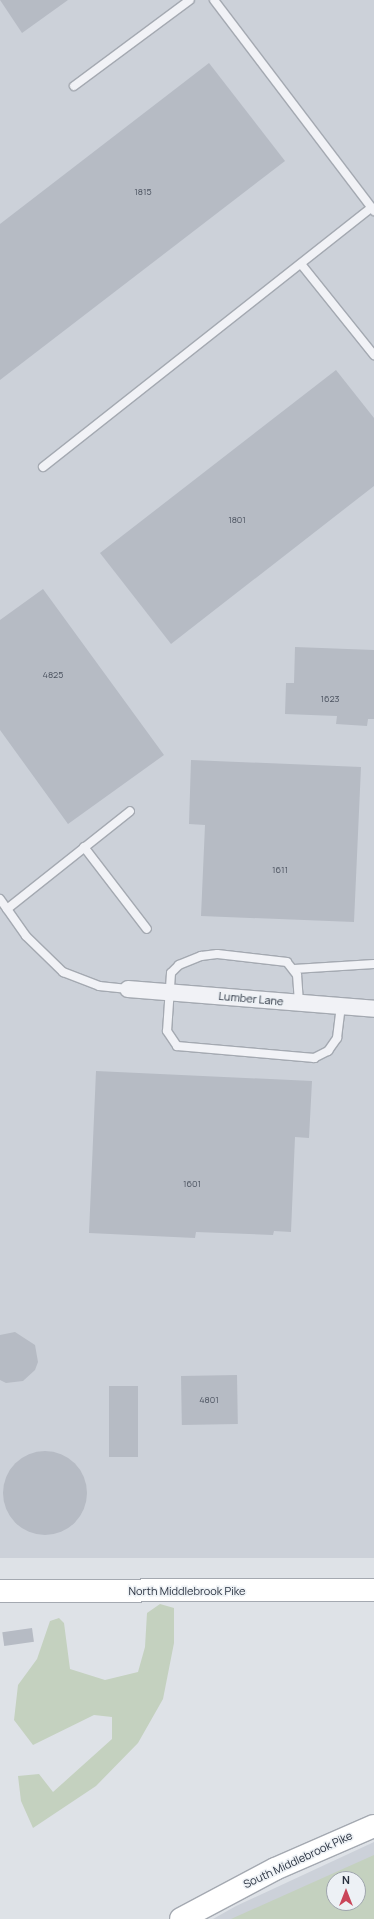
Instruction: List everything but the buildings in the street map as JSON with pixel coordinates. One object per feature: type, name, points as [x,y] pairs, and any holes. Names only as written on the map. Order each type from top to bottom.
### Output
[{"type":"main road","name":"North Middlebrook Pike","points":[[0,1591],[374,1590]]},
{"type":"main road","name":"South Middlebrook Pike","points":[[181,1919],[275,1869],[374,1826]]},
{"type":"street","name":"Lumber Lane","points":[[128,989],[374,1009]]},
{"type":"lane","points":[[74,86],[190,0]]},
{"type":"lane","points":[[43,467],[301,264],[373,210],[214,0]]},
{"type":"lane","points":[[301,264],[374,355]]},
{"type":"lane","points":[[6,909],[130,811]]},
{"type":"lane","points":[[84,847],[147,929]]},
{"type":"lane","points":[[0,899],[26,936],[63,972],[99,986],[128,989]]},
{"type":"lane","points":[[299,1003],[299,982],[294,969],[279,959],[216,954],[201,956],[179,965],[171,973],[168,992],[167,1031],[171,1040],[177,1046],[212,1052],[321,1055],[337,1038],[341,1007]]},
{"type":"lane","points":[[294,969],[374,964]]},
{"type":"shaded area","points":[[0,0],[374,0],[374,1558],[0,1558]]},
{"type":"shaded area","points":[[374,1842],[374,1919],[213,1919],[236,1906]]},
{"type":"green space","points":[[160,1604],[174,1608],[174,1643],[163,1699],[138,1743],[96,1786],[33,1828],[21,1801],[18,1776],[39,1774],[53,1792],[112,1739],[112,1717],[94,1715],[33,1745],[14,1720],[18,1685],[37,1659],[50,1621],[59,1618],[64,1623],[70,1669],[105,1680],[138,1672],[145,1647],[147,1613]]},
{"type":"green space","points":[[374,1855],[374,1919],[231,1919],[326,1876],[326,1911],[366,1911],[366,1871],[338,1871]]}]
